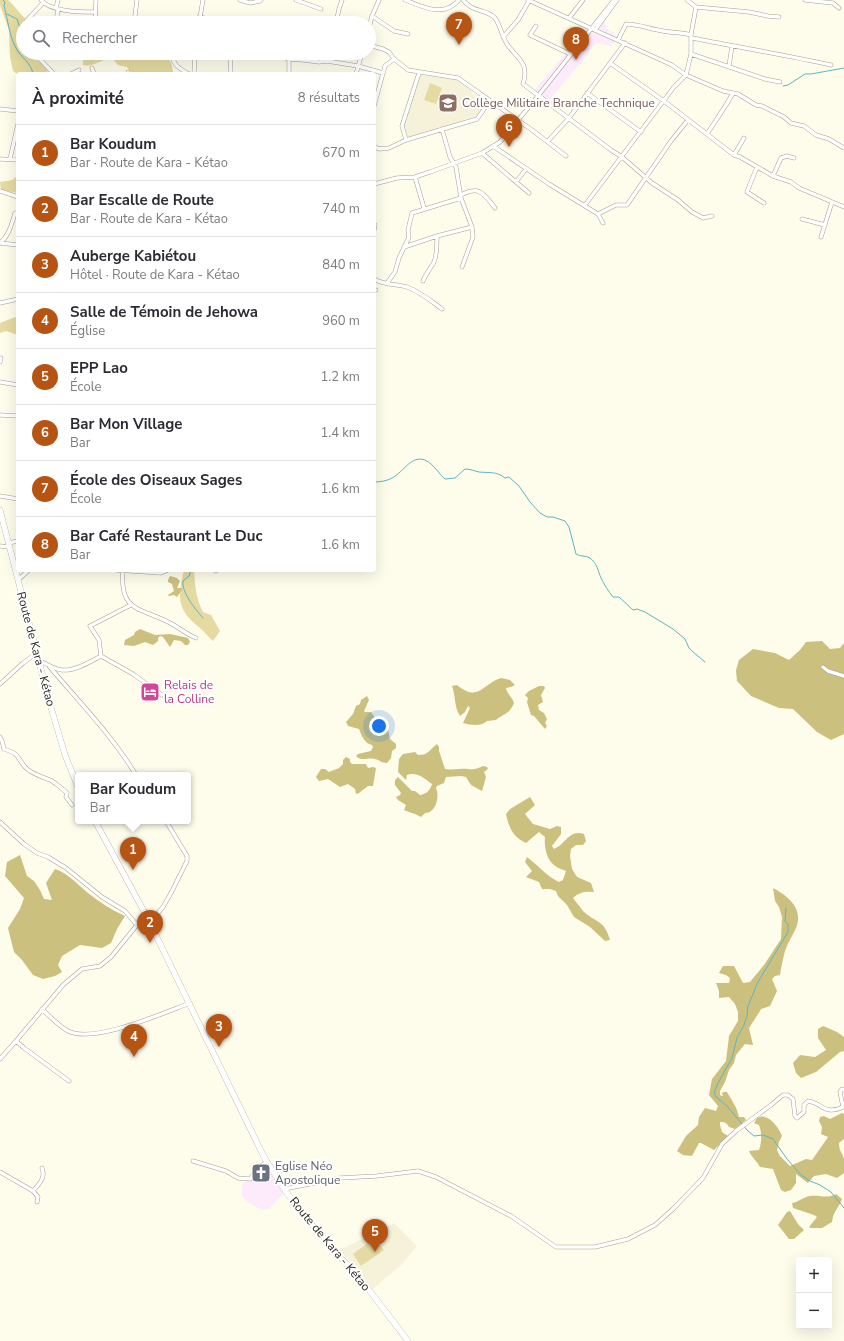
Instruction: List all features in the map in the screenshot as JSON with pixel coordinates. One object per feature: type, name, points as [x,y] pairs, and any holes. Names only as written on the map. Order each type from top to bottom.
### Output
[{"type":"main road","name":"Route de Kara - Kétao","points":[[0,510],[65,756],[75,780]]},
{"type":"main road","name":"Route de Kara - Kétao","points":[[97,824],[147,917],[190,1003],[229,1087],[267,1161],[284,1189],[305,1217],[374,1296],[408,1341]]},
{"type":"street","points":[[56,16],[58,0]]},
{"type":"street","points":[[95,16],[96,0]]},
{"type":"street","points":[[135,16],[137,0]]},
{"type":"street","points":[[199,16],[203,0]]},
{"type":"street","points":[[240,0],[250,3],[261,0]]},
{"type":"street","points":[[296,0],[321,8]]},
{"type":"street","points":[[338,16],[342,0]]},
{"type":"street","points":[[372,16],[379,0]]},
{"type":"street","points":[[405,0],[439,11],[447,10],[460,0]]},
{"type":"street","points":[[463,0],[470,8],[489,14],[495,18],[507,44],[522,62],[526,75],[523,84],[611,150],[622,156],[652,183],[678,200],[692,212],[703,218],[712,216]]},
{"type":"street","points":[[503,37],[518,20],[529,0],[672,65],[686,74],[723,91],[738,94],[791,123],[804,126],[816,135],[829,139],[844,148]]},
{"type":"street","points":[[569,18],[583,0]]},
{"type":"street","points":[[594,29],[614,0]]},
{"type":"street","points":[[376,183],[397,178],[415,177],[453,162],[482,153],[500,142],[570,54],[594,29],[617,0]]},
{"type":"street","points":[[687,0],[696,7],[750,12],[780,17]]},
{"type":"street","points":[[805,0],[833,3],[839,8]]},
{"type":"street","points":[[30,16],[42,1],[57,9],[77,12],[95,12]]},
{"type":"street","points":[[585,206],[686,74],[691,54],[691,37],[696,7]]},
{"type":"street","points":[[376,19],[394,31],[408,34]]},
{"type":"street","points":[[618,40],[626,24],[632,24],[663,31],[684,33],[691,37],[732,46],[760,52],[782,54],[831,65]]},
{"type":"street","points":[[536,26],[530,35],[570,54]]},
{"type":"street","points":[[548,141],[569,118],[624,43]]},
{"type":"street","points":[[728,66],[732,46]]},
{"type":"street","points":[[376,47],[389,52],[394,59],[408,70],[419,73],[458,78],[548,141],[566,156]]},
{"type":"street","points":[[691,54],[765,79],[780,82]]},
{"type":"street","points":[[376,97],[385,66],[394,59]]},
{"type":"street","points":[[41,60],[52,72]]},
{"type":"street","points":[[173,60],[177,67],[186,72]]},
{"type":"street","points":[[194,72],[195,60]]},
{"type":"street","points":[[230,60],[231,72]]},
{"type":"street","points":[[289,60],[289,72]]},
{"type":"street","points":[[299,60],[319,62],[327,61],[358,66],[383,73]]},
{"type":"street","points":[[356,72],[360,60]]},
{"type":"street","points":[[610,63],[664,101],[734,155],[774,176],[844,207]]},
{"type":"street","points":[[92,68],[93,72]]},
{"type":"street","points":[[75,72],[79,70]]},
{"type":"street","points":[[406,140],[402,126],[419,73]]},
{"type":"street","points":[[587,93],[641,132]]},
{"type":"street","points":[[706,134],[733,93]]},
{"type":"street","points":[[376,148],[380,149],[388,148],[406,140],[477,119],[490,101]]},
{"type":"street","points":[[0,109],[16,111]]},
{"type":"street","points":[[598,214],[616,205],[627,205],[670,141],[688,120]]},
{"type":"street","points":[[442,129],[450,157],[456,167],[461,197],[472,228],[473,237],[462,267]]},
{"type":"street","points":[[10,159],[16,133]]},
{"type":"street","points":[[734,155],[744,138]]},
{"type":"street","points":[[493,146],[548,184],[598,214],[602,223]]},
{"type":"street","points":[[482,153],[529,193]]},
{"type":"street","points":[[774,176],[781,158],[787,156],[794,158]]},
{"type":"street","points":[[0,159],[16,160]]},
{"type":"street","points":[[757,167],[747,192],[764,203]]},
{"type":"street","points":[[516,182],[526,169]]},
{"type":"street","points":[[415,177],[424,208]]},
{"type":"street","points":[[387,283],[395,272],[399,258],[409,237],[408,230],[412,213],[461,197],[470,190],[476,190],[485,195],[495,208]]},
{"type":"street","points":[[0,191],[16,196]]},
{"type":"street","points":[[821,237],[832,202]]},
{"type":"street","points":[[16,213],[11,227],[0,243],[16,245]]},
{"type":"street","points":[[802,219],[825,224]]},
{"type":"street","points":[[404,248],[437,236],[472,228]]},
{"type":"street","points":[[423,281],[429,268],[433,264],[437,245],[437,236]]},
{"type":"street","points":[[376,280],[407,287],[417,291],[442,309]]},
{"type":"street","points":[[0,303],[16,299]]},
{"type":"street","points":[[0,358],[0,362]]},
{"type":"street","points":[[0,382],[16,385]]},
{"type":"street","points":[[0,415],[16,416]]},
{"type":"street","points":[[0,496],[16,499]]},
{"type":"street","points":[[0,546],[9,545],[16,542]]},
{"type":"street","points":[[18,580],[27,572]]},
{"type":"street","points":[[123,572],[123,589],[131,605],[173,624],[186,634],[196,638]]},
{"type":"street","points":[[149,572],[164,572]]},
{"type":"street","points":[[101,656],[99,640],[90,626],[131,605]]},
{"type":"street","points":[[0,684],[23,663],[37,653]]},
{"type":"street","points":[[39,660],[49,666],[62,670],[87,663],[101,656]]},
{"type":"street","points":[[101,656],[133,674],[162,696]]},
{"type":"street","points":[[49,666],[116,743],[134,772]]},
{"type":"street","points":[[822,666],[828,672],[844,676]]},
{"type":"street","points":[[0,737],[4,749],[16,754],[25,767],[34,773],[51,780],[55,785],[62,788],[67,793],[66,798],[72,805]]},
{"type":"street","points":[[0,822],[24,844],[37,853],[48,857],[66,868],[102,897],[125,911],[137,925]]},
{"type":"street","points":[[0,1059],[63,986],[82,969],[100,966],[111,957],[137,925],[147,917],[157,914],[163,907],[187,861],[187,856],[168,824]]},
{"type":"street","points":[[42,1009],[68,1031],[80,1034],[125,1028],[190,1003]]},
{"type":"street","points":[[16,1041],[69,1081]]},
{"type":"street","points":[[284,1189],[340,1178],[377,1176],[418,1171],[436,1177],[511,1216],[556,1246],[595,1246],[628,1239],[655,1225],[703,1178],[722,1144],[740,1127],[783,1095],[788,1095],[793,1098],[795,1116],[797,1118],[804,1112],[804,1105],[808,1101],[824,1110],[839,1109],[843,1107],[840,1092],[844,1090]]},
{"type":"street","points":[[193,1161],[226,1171],[238,1178],[250,1179],[254,1172],[267,1161]]},
{"type":"street","points":[[33,1191],[39,1185],[43,1177],[42,1168]]},
{"type":"street","points":[[0,1172],[33,1191],[38,1197],[37,1202]]},
{"type":"shaded area","points":[[0,0],[8,0],[23,16],[16,16],[16,60],[37,60],[48,68],[47,72],[16,72],[16,73],[13,71],[10,57],[9,30],[0,5]]},
{"type":"shaded area","points":[[604,20],[607,29],[613,32],[617,37],[614,43],[611,46],[597,43],[593,46],[584,59],[548,101],[544,103],[541,101],[532,93],[578,39],[581,30],[591,34]]},
{"type":"shaded area","points":[[83,60],[105,60],[87,66],[83,65]]},
{"type":"shaded area","points":[[114,60],[170,60],[173,72],[131,72],[127,67],[118,65]]},
{"type":"shaded area","name":"Collège Militaire Branche Technique","points":[[422,75],[458,79],[473,90],[472,94],[478,94],[488,102],[476,116],[408,138],[404,127],[419,77]]},
{"type":"shaded area","points":[[430,83],[442,88],[436,104],[424,100]]},
{"type":"shaded area","points":[[16,177],[16,193],[1,190],[0,182],[12,180]]},
{"type":"shaded area","points":[[16,317],[16,334],[6,331],[0,333],[0,323]]},
{"type":"shaded area","points":[[183,572],[194,572],[196,592],[203,612],[211,615],[220,631],[213,641],[186,615],[183,610],[180,599],[181,581]]},
{"type":"shaded area","points":[[170,576],[177,578],[180,581],[177,588],[181,588],[182,590],[177,597],[174,595],[168,595],[174,591],[172,584],[168,582]]},
{"type":"shaded area","points":[[140,629],[155,635],[170,634],[188,638],[190,642],[188,645],[185,645],[181,641],[174,640],[170,647],[163,637],[160,636],[158,641],[153,645],[145,642],[134,646],[124,645],[125,640],[134,635],[135,632]]},
{"type":"shaded area","points":[[822,641],[830,649],[840,648],[844,643],[844,734],[831,740],[817,732],[793,709],[779,708],[751,696],[737,681],[736,670],[739,660],[753,649],[775,653],[789,660],[806,642]]},
{"type":"shaded area","points":[[501,678],[510,680],[515,685],[506,688],[514,703],[510,710],[496,720],[487,721],[478,725],[463,723],[470,708],[468,706],[465,712],[460,716],[452,686],[457,685],[464,690],[476,692]]},
{"type":"shaded area","points":[[539,686],[544,686],[545,688],[541,695],[543,702],[538,705],[539,710],[544,713],[547,719],[545,723],[547,726],[545,729],[534,716],[531,715],[527,702],[528,698],[525,695],[529,691]]},
{"type":"shaded area","points":[[367,696],[369,700],[364,711],[371,712],[378,722],[388,729],[390,739],[396,744],[396,748],[392,751],[391,758],[387,763],[383,763],[375,759],[360,759],[356,756],[358,754],[371,751],[373,747],[365,741],[359,729],[348,726],[346,722],[353,714],[356,706],[360,704],[361,700]]},
{"type":"shaded area","points":[[437,744],[445,769],[473,769],[483,766],[487,767],[488,769],[484,772],[486,777],[482,791],[471,785],[466,777],[446,777],[444,783],[436,788],[438,795],[436,804],[432,810],[425,813],[421,817],[404,810],[406,805],[396,797],[401,793],[395,785],[395,780],[398,777],[412,791],[415,791],[420,795],[428,792],[432,784],[421,776],[414,774],[407,775],[406,780],[398,772],[399,759],[403,754],[415,752],[418,755],[424,754],[429,752]]},
{"type":"shaded area","points":[[346,757],[350,759],[352,764],[366,764],[368,768],[376,768],[373,786],[368,786],[356,794],[355,789],[348,784],[340,787],[328,779],[319,781],[316,777],[321,769],[325,769],[329,772],[339,768],[343,764],[343,760]]},
{"type":"shaded area","points":[[530,797],[535,805],[525,814],[533,824],[550,829],[557,826],[561,827],[561,834],[552,846],[554,849],[571,835],[579,833],[584,834],[586,841],[583,845],[576,845],[571,849],[570,856],[572,869],[577,877],[591,883],[594,892],[583,892],[573,898],[583,911],[603,925],[610,940],[605,941],[590,927],[574,917],[567,905],[558,896],[556,891],[542,889],[539,882],[526,877],[532,871],[525,862],[527,857],[550,877],[559,882],[563,880],[566,871],[557,867],[551,862],[546,852],[545,837],[539,832],[526,843],[518,838],[510,828],[506,814],[510,809]]},
{"type":"shaded area","points":[[20,855],[27,876],[34,881],[44,899],[52,900],[46,883],[55,869],[69,876],[101,903],[125,916],[111,943],[102,948],[80,945],[62,956],[58,965],[62,972],[55,976],[43,979],[33,975],[14,952],[8,928],[20,909],[24,898],[5,876],[7,862]]},
{"type":"shaded area","points":[[773,888],[789,899],[793,904],[798,915],[798,921],[785,951],[780,975],[775,976],[772,979],[777,991],[770,1006],[761,1009],[749,1028],[753,1045],[745,1044],[736,1055],[734,1063],[729,1070],[720,1091],[720,1095],[722,1096],[722,1093],[727,1092],[736,1107],[739,1117],[744,1117],[746,1120],[735,1129],[729,1127],[726,1123],[720,1122],[722,1132],[728,1136],[714,1150],[699,1143],[692,1156],[683,1155],[677,1151],[686,1136],[698,1125],[699,1117],[705,1108],[716,1111],[718,1106],[709,1095],[712,1079],[726,1061],[729,1036],[738,1021],[738,1012],[735,1004],[729,997],[719,998],[719,991],[716,983],[729,983],[730,978],[719,973],[723,966],[734,966],[743,983],[750,982],[764,965],[781,939],[782,917],[779,907],[775,901]]},
{"type":"shaded area","points":[[823,1026],[844,1037],[844,1051],[840,1052],[816,1072],[801,1078],[796,1073],[793,1063],[800,1055],[815,1057],[826,1050],[818,1038],[818,1029]]},
{"type":"shaded area","points":[[842,1113],[844,1114],[844,1139],[839,1143],[844,1159],[844,1173],[837,1178],[826,1174],[814,1176],[808,1183],[796,1174],[796,1183],[791,1190],[785,1192],[781,1190],[773,1169],[760,1167],[749,1151],[759,1150],[761,1131],[759,1125],[754,1123],[757,1118],[762,1117],[770,1120],[782,1136],[777,1150],[780,1156],[790,1166],[806,1159],[812,1160],[828,1137],[821,1134],[822,1127],[819,1121],[820,1117],[824,1116],[830,1119]]},
{"type":"shaded area","points":[[263,1169],[271,1173],[284,1193],[269,1209],[262,1210],[246,1201],[242,1195],[242,1186],[248,1178],[258,1170]]},
{"type":"shaded area","points":[[836,1194],[842,1199],[841,1202],[832,1222],[822,1228],[809,1227],[817,1217],[793,1208],[792,1203],[808,1197],[830,1196]]},
{"type":"shaded area","points":[[790,1211],[798,1224],[804,1230],[794,1239],[789,1239],[778,1225],[787,1212]]},
{"type":"shaded area","points":[[394,1223],[417,1246],[401,1265],[373,1289],[340,1250]]},
{"type":"shaded area","points":[[375,1238],[384,1250],[361,1266],[353,1254]]},
{"type":"waterway","points":[[3,0],[5,2],[4,6],[10,33],[16,47]]},
{"type":"waterway","points":[[7,14],[16,18]]},
{"type":"waterway","points":[[26,60],[32,72]]},
{"type":"waterway","points":[[783,86],[788,85],[805,74],[844,68]]},
{"type":"waterway","points":[[376,482],[390,479],[412,461],[417,459],[422,459],[430,463],[445,479],[455,478],[465,469],[496,473],[505,478],[509,477],[519,486],[540,513],[547,517],[553,517],[565,521],[569,527],[576,554],[588,557],[592,560],[596,565],[603,583],[613,597],[619,597],[633,610],[637,609],[645,612],[673,629],[685,639],[689,648],[705,662]]},
{"type":"waterway","points":[[190,572],[189,576],[183,581],[184,590],[190,601],[203,618]]},
{"type":"waterway","points":[[742,1124],[714,1093],[732,1058],[737,1038],[744,1025],[748,1006],[758,982],[788,932],[788,925],[785,921],[786,908]]},
{"type":"waterway","points":[[744,1126],[754,1136],[763,1135],[773,1139],[787,1159],[801,1175],[831,1192],[844,1208]]},
{"type":"place","name":"École des Oiseaux Sages","points":[[459,45]]},
{"type":"place","name":"Bar Café Restaurant Le Duc","points":[[576,60]]},
{"type":"place","name":"Collège Militaire Branche Technique","points":[[448,103]]},
{"type":"place","name":"Bar Mon Village","points":[[509,147]]},
{"type":"place","name":"Relais de la Colline","points":[[150,692]]},
{"type":"place","name":"Bar Koudum","points":[[133,870]]},
{"type":"place","name":"Bar Escalle de Route","points":[[150,943]]},
{"type":"place","name":"Auberge Kabiétou","points":[[219,1047]]},
{"type":"place","name":"Salle de Témoin de Jehowa","points":[[134,1057]]},
{"type":"place","name":"Eglise Néo Apostolique","points":[[261,1173]]},
{"type":"place","name":"EPP Lao","points":[[375,1252]]}]
